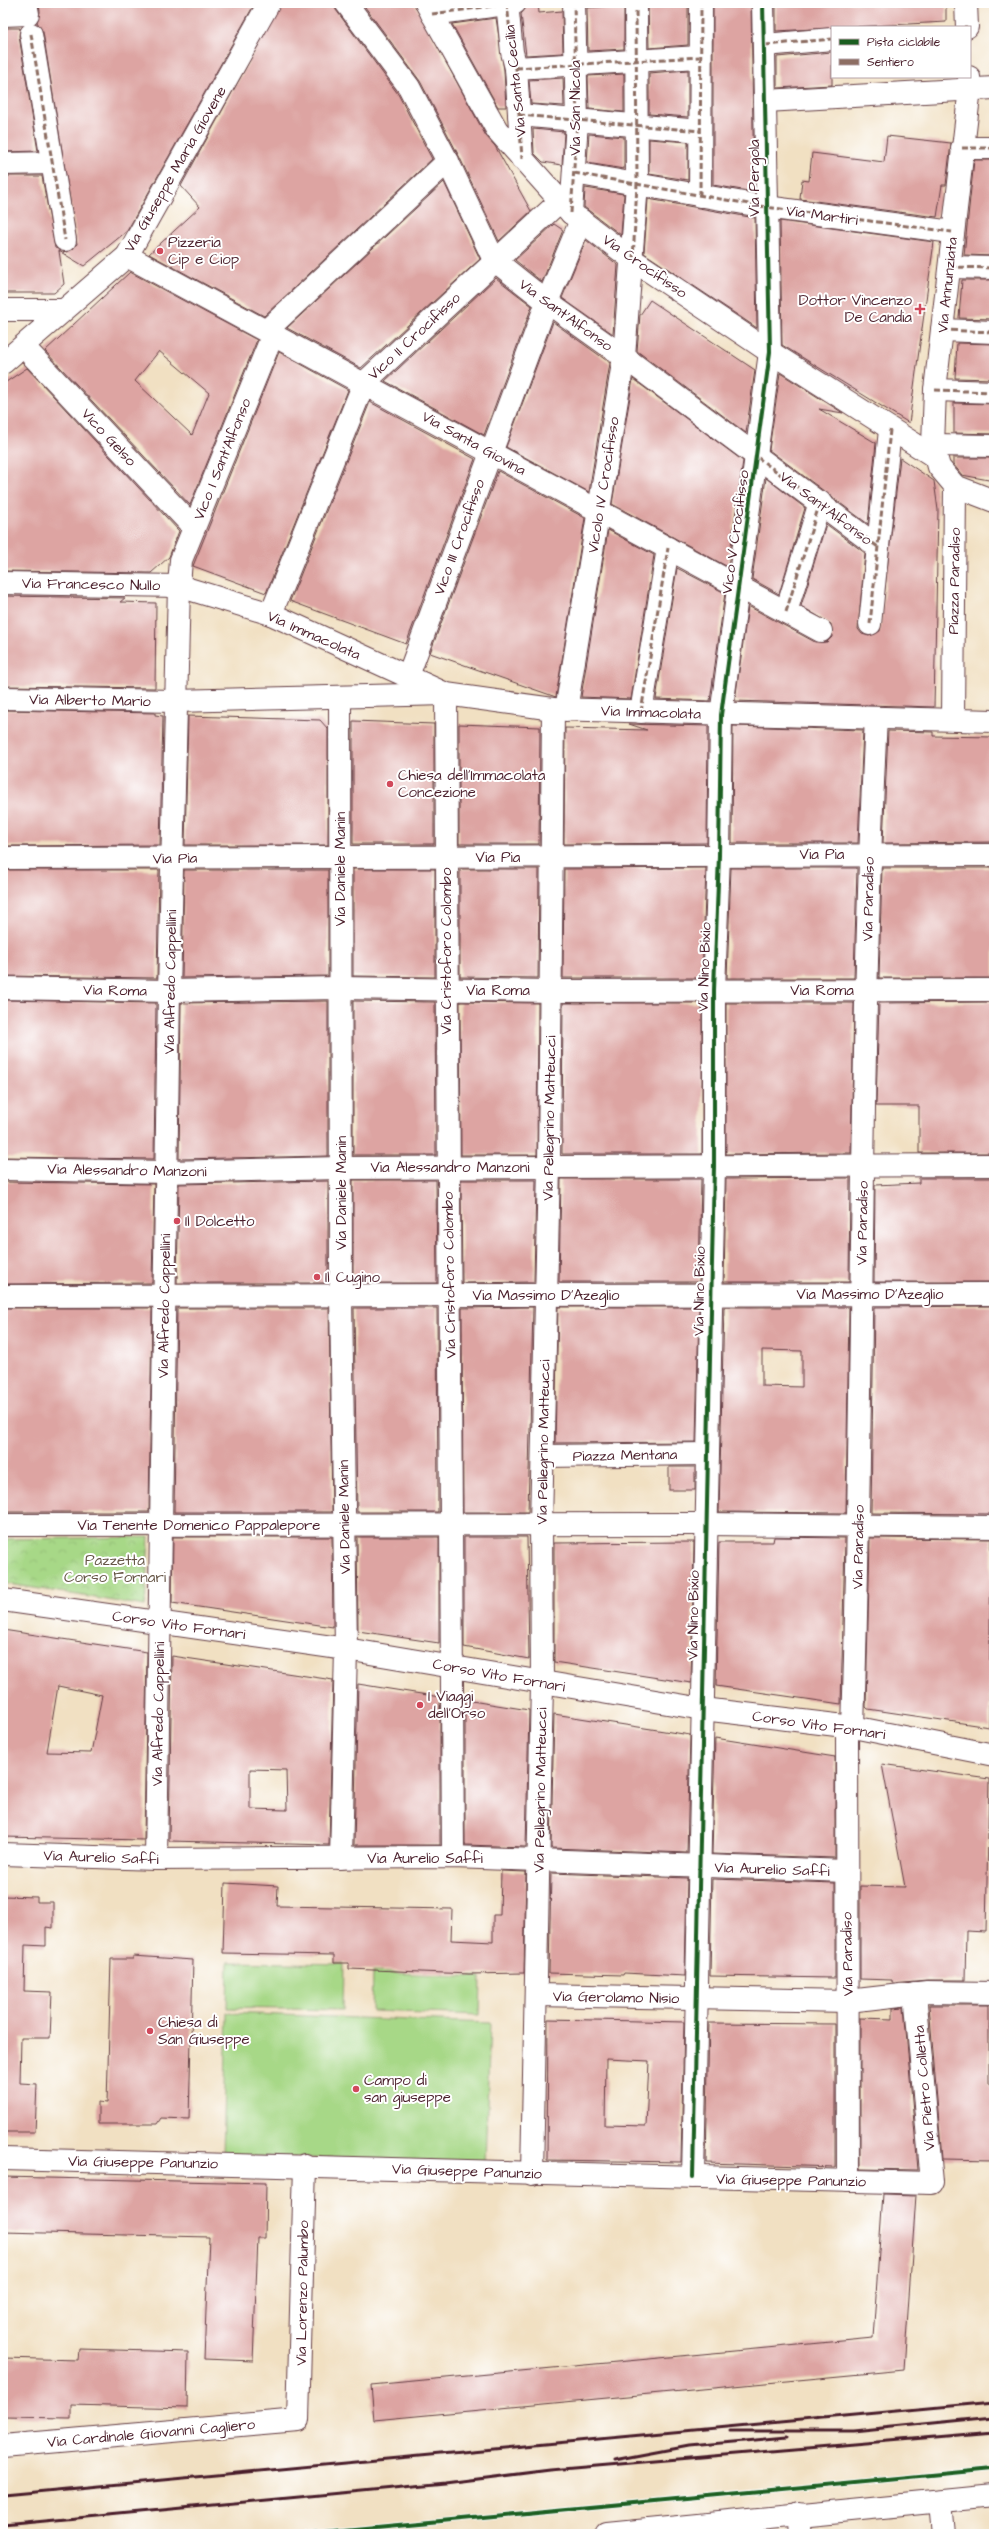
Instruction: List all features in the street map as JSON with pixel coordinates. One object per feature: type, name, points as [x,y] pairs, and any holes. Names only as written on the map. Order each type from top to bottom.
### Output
[{"type":"street","name":"Via Giuseppe Maria Giovene","points":[[3,363],[24,347],[62,310],[127,256],[269,3]]},
{"type":"street","name":"Via Sant'Alfonso","points":[[346,3],[409,87],[448,161],[494,260],[547,302],[820,502],[878,547]]},
{"type":"street","points":[[429,8],[510,3]]},
{"type":"street","name":"Via Santa Cecilia","points":[[510,3],[512,52],[516,68],[522,159]]},
{"type":"street","name":"Via San Nicola","points":[[571,212],[577,121],[574,3]]},
{"type":"street","name":"Vicolo IV Crocifisso","points":[[560,710],[599,512],[624,357],[633,260],[637,184],[635,61],[636,3]]},
{"type":"street","points":[[700,196],[699,57],[701,3]]},
{"type":"street","name":"Via Pergola","points":[[763,3],[770,352]]},
{"type":"street","points":[[966,3],[966,26]]},
{"type":"street","name":"Via Crocifisso","points":[[429,8],[497,130],[571,212],[633,260],[770,352],[890,430],[934,451]]},
{"type":"street","points":[[3,15],[28,17],[65,240]]},
{"type":"street","points":[[765,45],[831,39]]},
{"type":"street","points":[[516,68],[699,57]]},
{"type":"street","points":[[766,101],[970,82],[994,88]]},
{"type":"street","name":"Via Annunziata","points":[[934,451],[935,390],[970,82]]},
{"type":"street","points":[[519,115],[700,131]]},
{"type":"street","points":[[962,148],[994,148]]},
{"type":"street","name":"Vico I Sant'Alfonso","points":[[179,586],[181,560],[270,333],[448,161]]},
{"type":"street","points":[[3,164],[52,163]]},
{"type":"street","name":"Via Martiri","points":[[574,173],[766,207],[952,232]]},
{"type":"street","name":"Vico II Crocifisso","points":[[271,614],[364,383],[494,260],[571,212]]},
{"type":"street","name":"Vico III Crocifisso","points":[[408,676],[547,302],[571,212]]},
{"type":"street","name":"Via Santa Giovina","points":[[127,256],[492,451],[599,512],[821,632]]},
{"type":"street","points":[[950,267],[994,268]]},
{"type":"street","points":[[3,310],[62,310]]},
{"type":"street","points":[[942,330],[994,332]]},
{"type":"street","name":"Vico Gelso","points":[[24,347],[194,528]]},
{"type":"street","name":"Vico V Crocifisso","points":[[721,715],[770,352]]},
{"type":"street","points":[[935,390],[994,392]]},
{"type":"street","points":[[870,624],[890,430]]},
{"type":"street","points":[[994,446],[934,451],[946,477],[955,486],[994,501]]},
{"type":"street","name":"Piazza Paradiso","points":[[953,719],[955,486]]},
{"type":"street","points":[[786,612],[820,502]]},
{"type":"street","points":[[641,712],[668,548]]},
{"type":"street","name":"Via Francesco Nullo","points":[[3,583],[179,586]]},
{"type":"street","name":"Via Immacolata","points":[[179,586],[271,614],[446,694]]},
{"type":"street","name":"Via Alfredo Cappellini","points":[[156,1859],[169,991],[179,586]]},
{"type":"street","name":"Via Immacolata","points":[[176,701],[446,694],[560,710],[994,721]]},
{"type":"street","name":"Via Cristoforo Colombo","points":[[446,694],[446,990],[452,1526],[451,1666],[453,1857]]},
{"type":"street","name":"Via Daniele Manin","points":[[340,697],[341,1294],[346,1649],[341,1858]]},
{"type":"street","name":"Via Alberto Mario","points":[[3,698],[176,701]]},
{"type":"street","name":"Via Pellegrino Matteucci","points":[[532,2174],[542,1683],[541,1524],[549,1166],[551,991],[550,856],[560,710]]},
{"type":"street","name":"Via Nino Bixio","points":[[693,2177],[698,1867],[703,1709],[710,1294],[714,1166],[714,990],[720,855],[721,715]]},
{"type":"street","name":"Via Paradiso","points":[[848,2181],[846,1871],[850,1727],[860,1528],[861,1294],[869,854],[876,718]]},
{"type":"street","name":"Via Pia","points":[[3,858],[869,854],[994,855]]},
{"type":"street","name":"Via Roma","points":[[3,988],[169,991],[340,988],[551,991],[994,990]]},
{"type":"street","name":"Via Alessandro Manzoni","points":[[3,1168],[166,1172],[341,1168],[549,1166],[994,1165]]},
{"type":"street","name":"Via Massimo D'Azeglio","points":[[3,1296],[164,1294],[994,1294]]},
{"type":"street","name":"Piazza Mentana","points":[[543,1456],[707,1454]]},
{"type":"street","name":"Via Tenente Domenico Pappalepore","points":[[3,1525],[452,1526],[541,1524],[707,1524],[860,1528],[994,1527]]},
{"type":"street","name":"Corso Vito Fornari","points":[[3,1600],[346,1649],[703,1709],[850,1727],[994,1755]]},
{"type":"street","name":"Via Aurelio Saffi","points":[[3,1854],[156,1859],[453,1857],[698,1867],[846,1871]]},
{"type":"street","name":"Via Gerolamo Nisio","points":[[536,1996],[848,2001],[877,1999],[916,1993],[994,1993]]},
{"type":"street","name":"Via Pietro Colletta","points":[[916,1993],[932,2183]]},
{"type":"street","name":"Via Giuseppe Panunzio","points":[[3,2159],[305,2165],[532,2174],[932,2183]]},
{"type":"street","name":"Via Lorenzo Palumbo","points":[[298,2420],[305,2165]]},
{"type":"street","name":"Via Cardinale Giovanni Cagliero","points":[[3,2446],[298,2420]]},
{"type":"street","points":[[607,2534],[799,2524],[940,2502],[994,2496]]},
{"type":"street","points":[[940,2502],[943,2534]]},
{"type":"green space","name":"Pazzetta Corso Fornari","points":[[149,1537],[145,1606],[3,1583],[3,1539]]},
{"type":"green space","points":[[228,1962],[344,1964],[343,2010],[227,2008]]},
{"type":"green space","points":[[373,1972],[481,1977],[480,2015],[372,2011]]},
{"type":"green space","name":"Campo di san giuseppe","points":[[227,2013],[490,2023],[485,2164],[223,2155]]},
{"type":"building","points":[[39,3],[255,3],[127,231],[84,266],[59,251],[64,284],[54,293],[3,293],[3,176],[42,176],[55,248],[67,252],[73,249],[77,244],[43,32],[37,22],[40,12]]},
{"type":"building","points":[[281,3],[334,3],[336,10],[398,94],[432,159],[264,316],[149,254],[200,207],[181,186]]},
{"type":"building","points":[[362,3],[414,3],[486,136],[495,146],[531,211],[499,241],[460,158],[420,81]]},
{"type":"building","points":[[527,3],[538,3],[539,13],[562,11],[563,53],[526,55],[521,14],[526,8]]},
{"type":"building","points":[[648,3],[688,3],[688,45],[649,48]]},
{"type":"building","points":[[713,3],[751,3],[754,192],[713,185]]},
{"type":"building","points":[[776,3],[946,3],[946,22],[870,26],[831,26],[831,28],[776,31]]},
{"type":"building","points":[[624,5],[624,49],[588,51],[587,8]]},
{"type":"building","points":[[496,18],[504,70],[506,107],[498,107],[452,24]]},
{"type":"building","points":[[3,28],[20,28],[19,36],[38,151],[3,152]]},
{"type":"building","points":[[831,52],[832,85],[777,88],[777,57]]},
{"type":"building","points":[[688,70],[688,117],[649,114],[649,73]]},
{"type":"building","points":[[624,74],[624,112],[589,109],[588,76]]},
{"type":"building","points":[[563,78],[564,106],[531,104],[529,80]]},
{"type":"building","points":[[533,129],[564,132],[562,165],[543,162],[534,153]]},
{"type":"building","points":[[589,134],[624,137],[624,169],[587,163]]},
{"type":"building","points":[[887,136],[951,143],[946,185],[942,185],[937,217],[800,199],[802,180],[809,181],[812,153],[884,162]]},
{"type":"building","points":[[649,139],[688,142],[688,180],[649,174]]},
{"type":"building","points":[[974,160],[994,160],[994,256],[964,255]]},
{"type":"building","points":[[444,182],[480,259],[361,368],[287,328]]},
{"type":"building","points":[[585,188],[624,194],[621,235],[584,207]]},
{"type":"building","points":[[648,199],[755,218],[757,328],[644,253]]},
{"type":"building","points":[[780,221],[934,242],[909,423],[782,345]]},
{"type":"building","points":[[554,224],[563,230],[542,282],[515,260]]},
{"type":"building","points":[[586,240],[618,265],[613,334],[562,298]]},
{"type":"building","points":[[130,272],[257,340],[190,505],[45,351]],"holes":[[[159,351],[209,393],[192,435],[135,381]]]},
{"type":"building","points":[[496,278],[532,306],[484,435],[385,381]]},
{"type":"building","points":[[962,280],[994,280],[994,319],[959,318]]},
{"type":"building","points":[[650,300],[755,370],[746,433],[637,351],[640,315]]},
{"type":"building","points":[[553,322],[610,363],[589,492],[506,447]]},
{"type":"building","points":[[957,343],[994,344],[994,379],[955,378]]},
{"type":"building","points":[[279,352],[348,390],[266,593],[193,566]]},
{"type":"building","points":[[27,368],[179,531],[169,557],[151,573],[3,571],[3,384]]},
{"type":"building","points":[[780,373],[843,413],[819,409],[876,443],[868,524],[769,450]]},
{"type":"building","points":[[633,379],[743,461],[728,567],[612,504]]},
{"type":"building","points":[[370,402],[475,459],[406,644],[290,601]]},
{"type":"building","points":[[954,403],[994,404],[994,434],[954,433]]},
{"type":"building","points":[[900,458],[934,481],[938,510],[934,707],[735,701],[748,606],[815,642],[827,642],[832,637],[831,624],[801,606],[826,524],[865,553],[858,629],[862,634],[869,636],[880,631]]},
{"type":"building","points":[[953,458],[994,458],[994,481],[962,475],[953,464]]},
{"type":"building","points":[[498,471],[585,518],[556,697],[430,653]]},
{"type":"building","points":[[766,478],[805,508],[779,594],[752,579]]},
{"type":"building","points":[[608,530],[654,555],[631,699],[581,697]]},
{"type":"building","points":[[677,568],[725,593],[710,701],[656,699]]},
{"type":"building","points":[[3,596],[125,598],[120,602],[156,603],[155,688],[3,686]]},
{"type":"building","points":[[3,710],[155,713],[155,715],[163,716],[160,845],[3,846]]},
{"type":"building","points":[[188,716],[320,720],[328,729],[328,845],[185,845]]},
{"type":"building","name":"Chiesa dell'Immacolata Concezione","points":[[353,721],[434,724],[434,844],[353,844]]},
{"type":"building","points":[[459,724],[540,727],[539,844],[459,844]]},
{"type":"building","points":[[629,724],[708,726],[707,843],[564,844],[565,728],[647,730]]},
{"type":"building","points":[[733,726],[863,730],[858,843],[732,843]]},
{"type":"building","points":[[888,731],[933,732],[933,736],[994,737],[994,842],[883,843]]},
{"type":"building","points":[[706,868],[702,978],[563,978],[564,869]]},
{"type":"building","points":[[731,868],[857,868],[854,978],[727,978]]},
{"type":"building","points":[[882,868],[994,868],[994,978],[879,978]]},
{"type":"building","points":[[353,869],[435,869],[435,977],[353,976]]},
{"type":"building","points":[[460,869],[539,869],[538,978],[460,977]]},
{"type":"building","points":[[3,870],[159,870],[157,978],[3,976]]},
{"type":"building","points":[[184,870],[328,870],[328,976],[182,978]]},
{"type":"building","points":[[3,1000],[156,1003],[154,1159],[3,1157]]},
{"type":"building","points":[[328,1001],[328,1156],[179,1159],[181,1003]]},
{"type":"building","points":[[353,1001],[435,1002],[436,1155],[353,1155]]},
{"type":"building","points":[[460,1002],[538,1003],[537,1155],[461,1155]]},
{"type":"building","points":[[994,1002],[994,1153],[919,1153],[919,1106],[876,1106],[879,1003]]},
{"type":"building","points":[[563,1003],[702,1003],[702,1154],[562,1154]]},
{"type":"building","points":[[726,1003],[854,1003],[851,1153],[726,1154]]},
{"type":"building","points":[[850,1178],[849,1282],[724,1282],[726,1179]]},
{"type":"building","points":[[919,1178],[994,1178],[994,1282],[874,1282],[875,1185],[919,1183]]},
{"type":"building","points":[[561,1179],[701,1179],[699,1282],[559,1282]]},
{"type":"building","points":[[353,1180],[436,1180],[437,1283],[353,1283]]},
{"type":"building","points":[[461,1180],[536,1180],[534,1282],[462,1283]]},
{"type":"building","points":[[328,1181],[328,1283],[177,1283],[179,1184]]},
{"type":"building","points":[[3,1182],[154,1184],[152,1283],[3,1284]]},
{"type":"building","points":[[994,1306],[992,1514],[871,1513],[874,1307]]},
{"type":"building","points":[[533,1307],[528,1512],[463,1512],[462,1308]]},
{"type":"building","points":[[558,1307],[699,1307],[696,1442],[555,1443]]},
{"type":"building","points":[[724,1307],[849,1307],[846,1513],[719,1512]],"holes":[[[762,1350],[802,1351],[802,1387],[762,1386]]]},
{"type":"building","points":[[3,1308],[152,1308],[149,1512],[3,1512]]},
{"type":"building","points":[[177,1308],[329,1308],[332,1512],[174,1512]]},
{"type":"building","points":[[354,1308],[437,1308],[438,1512],[357,1512]]},
{"type":"building","points":[[669,1467],[695,1467],[695,1490],[669,1490]]},
{"type":"building","points":[[173,1537],[332,1537],[333,1627],[172,1603]]},
{"type":"building","points":[[357,1537],[439,1537],[439,1643],[358,1631]]},
{"type":"building","points":[[464,1537],[527,1537],[529,1659],[464,1647]]},
{"type":"building","points":[[774,1537],[845,1538],[841,1704],[716,1686],[719,1542],[773,1542]]},
{"type":"building","points":[[870,1538],[991,1539],[989,1727],[868,1709],[866,1707]]},
{"type":"building","points":[[694,1542],[691,1683],[554,1662],[554,1543]]},
{"type":"building","points":[[3,1630],[147,1652],[144,1840],[3,1837]],"holes":[[[58,1686],[102,1695],[91,1753],[47,1752]]]},
{"type":"building","points":[[172,1656],[333,1680],[329,1845],[169,1841]],"holes":[[[250,1769],[286,1770],[287,1810],[250,1809]]]},
{"type":"building","points":[[358,1684],[440,1697],[440,1845],[354,1845]]},
{"type":"building","points":[[465,1700],[529,1710],[526,1847],[465,1845]]},
{"type":"building","points":[[554,1714],[690,1735],[687,1853],[551,1848]]},
{"type":"building","points":[[715,1738],[835,1757],[835,1858],[712,1854]]},
{"type":"building","points":[[882,1764],[989,1779],[986,1932],[966,1931],[965,1980],[927,1980],[892,1983],[892,1980],[860,1979],[860,1886],[905,1887]]},
{"type":"building","points":[[501,1871],[526,1872],[524,1973],[469,1974],[349,1969],[349,1963],[334,1963],[334,1955],[223,1953],[225,1883],[278,1886],[277,1906],[452,1909],[451,1940],[493,1942],[493,1915],[500,1915]]},
{"type":"building","points":[[551,1873],[687,1878],[685,1976],[624,1973],[623,1975],[549,1973]]},
{"type":"building","points":[[712,1879],[835,1883],[835,1978],[710,1976]]},
{"type":"building","points":[[3,1896],[37,1897],[37,1902],[53,1902],[53,1928],[46,1927],[46,1946],[25,1945],[24,1991],[52,1992],[50,2038],[21,2038],[20,2083],[37,2084],[35,2132],[3,2132]]},
{"type":"building","name":"Chiesa di San Giuseppe","points":[[133,1956],[193,1960],[189,2119],[161,2118],[157,2124],[98,2124],[98,2102],[107,2103],[111,1959],[133,1959]]},
{"type":"building","points":[[929,2005],[989,2005],[989,2084],[994,2084],[994,2160],[942,2159]]},
{"type":"building","points":[[904,2007],[918,2170],[860,2169],[860,2018],[893,2019],[893,2008]]},
{"type":"building","points":[[548,2019],[684,2022],[681,2162],[547,2160]],"holes":[[[606,2059],[649,2061],[646,2126],[605,2125]]]},
{"type":"building","points":[[709,2023],[835,2024],[835,2167],[706,2163]]},
{"type":"building","points":[[3,2177],[266,2183],[265,2238],[258,2238],[253,2361],[204,2359],[209,2237],[3,2232]]},
{"type":"building","points":[[883,2194],[916,2195],[904,2370],[374,2420],[371,2385],[873,2338]]},
{"type":"building","points":[[79,2349],[188,2352],[187,2408],[71,2405],[71,2418],[3,2417],[3,2358],[78,2360]]},
{"type":"railway","points":[[3,2495],[994,2402]]},
{"type":"railway","points":[[730,2431],[853,2431],[994,2417]]},
{"type":"railway","points":[[3,2525],[446,2483],[550,2470],[994,2432]]},
{"type":"railway","points":[[615,2460],[689,2446],[787,2437]]},
{"type":"marked path","points":[[507,3],[512,52],[516,68],[522,159]]},
{"type":"marked path","points":[[432,14],[515,3]]},
{"type":"marked path","points":[[571,213],[577,121],[574,3]]},
{"type":"marked path","points":[[633,260],[637,184],[636,3]]},
{"type":"marked path","points":[[700,196],[701,3]]},
{"type":"marked path","points":[[31,34],[65,240]]},
{"type":"marked path","points":[[765,45],[831,39]]},
{"type":"marked path","points":[[516,68],[699,57]]},
{"type":"marked path","points":[[519,115],[700,131]]},
{"type":"marked path","points":[[962,148],[994,148]]},
{"type":"marked path","points":[[574,173],[766,207],[952,232]]},
{"type":"marked path","points":[[950,267],[994,268]]},
{"type":"marked path","points":[[942,330],[994,332]]},
{"type":"marked path","points":[[935,390],[994,392]]},
{"type":"marked path","points":[[870,624],[890,430]]},
{"type":"marked path","points":[[757,457],[878,547]]},
{"type":"marked path","points":[[786,612],[820,502]]},
{"type":"marked path","points":[[641,712],[668,548]]},
{"type":"cycle path","points":[[693,2177],[714,1166],[714,990],[719,855],[721,715],[770,352],[763,3]]},
{"type":"cycle path","points":[[302,2534],[994,2469]]},
{"type":"place","name":"Pizzeria Cip e Ciop","points":[[160,251]]},
{"type":"place","name":"Dottor Vincenzo De Candia","points":[[920,309]]},
{"type":"place","name":"Chiesa dell'Immacolata Concezione","points":[[390,784]]},
{"type":"place","name":"Il Dolcetto","points":[[177,1221]]},
{"type":"place","name":"Il Cugino","points":[[317,1277]]},
{"type":"place","name":"I Viaggi dell'Orso","points":[[420,1705]]},
{"type":"place","name":"Chiesa di San Giuseppe","points":[[150,2031]]},
{"type":"place","name":"Campo di san giuseppe","points":[[356,2089]]}]
